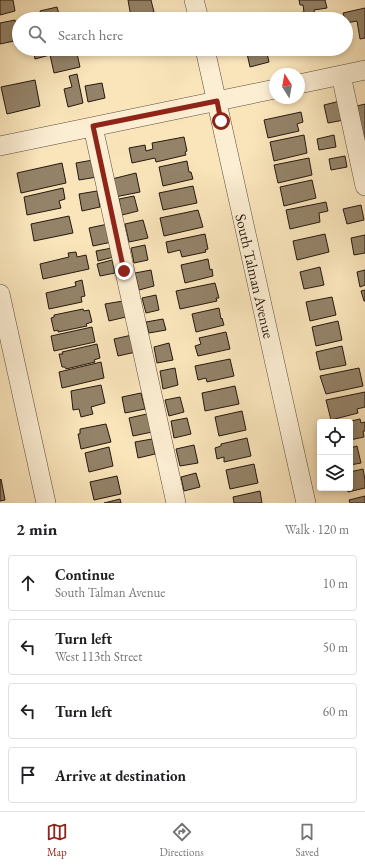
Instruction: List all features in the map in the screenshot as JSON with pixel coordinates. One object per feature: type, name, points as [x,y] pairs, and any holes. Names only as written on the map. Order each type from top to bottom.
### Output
[{"type":"street","points":[[194,0],[197,12]]},
{"type":"street","name":"South Talman Avenue","points":[[207,56],[306,503]]},
{"type":"street","points":[[305,83],[365,70]]},
{"type":"street","points":[[341,75],[365,186]]},
{"type":"street","points":[[0,146],[269,90]]},
{"type":"street","points":[[93,126],[176,503]]},
{"type":"street","points":[[0,294],[46,503]]},
{"type":"building","points":[[0,0],[13,0],[15,11],[0,15]]},
{"type":"building","points":[[128,0],[151,0],[154,12],[130,12]]},
{"type":"building","points":[[299,0],[325,0],[327,8],[314,10],[314,12],[304,12],[303,5],[300,5]]},
{"type":"building","points":[[57,7],[58,12],[40,12]]},
{"type":"building","points":[[365,8],[365,38],[360,39],[357,21],[353,22],[353,12],[347,12]]},
{"type":"building","points":[[12,21],[12,41],[0,44],[0,23]]},
{"type":"building","points":[[34,56],[46,56],[35,59]]},
{"type":"building","points":[[50,56],[78,56],[80,67],[54,73]]},
{"type":"building","points":[[248,56],[268,56],[269,62],[250,67]]},
{"type":"building","points":[[77,74],[83,103],[68,107],[64,89],[72,87],[69,76]]},
{"type":"building","points":[[35,80],[40,106],[7,114],[1,87]]},
{"type":"building","points":[[102,83],[105,98],[88,102],[85,86]]},
{"type":"building","points":[[340,101],[344,120],[328,123],[324,105]]},
{"type":"building","points":[[365,104],[365,143],[357,106]]},
{"type":"building","points":[[301,112],[303,122],[297,124],[299,131],[268,138],[264,120]]},
{"type":"building","points":[[304,135],[307,153],[274,161],[270,142]]},
{"type":"building","points":[[334,135],[336,147],[319,150],[317,139]]},
{"type":"building","points":[[184,137],[187,151],[185,152],[186,155],[156,162],[155,158],[132,163],[129,148],[145,145],[146,151],[153,149],[152,143]]},
{"type":"building","points":[[345,156],[347,167],[331,170],[329,159]]},
{"type":"building","points":[[309,158],[312,175],[278,183],[274,165]]},
{"type":"building","points":[[93,160],[97,177],[79,180],[76,163]]},
{"type":"building","points":[[187,161],[189,172],[191,172],[193,179],[163,186],[159,167]]},
{"type":"building","points":[[62,163],[66,183],[21,193],[17,173]]},
{"type":"building","points":[[136,173],[140,192],[115,197],[112,179]]},
{"type":"building","points":[[312,180],[316,198],[284,206],[280,187]]},
{"type":"building","points":[[193,186],[197,203],[163,210],[159,193]]},
{"type":"building","points":[[63,188],[65,199],[59,201],[61,208],[27,215],[24,197]]},
{"type":"building","points":[[97,191],[100,207],[82,211],[79,194]]},
{"type":"building","points":[[134,196],[138,211],[122,215],[119,199]]},
{"type":"building","points":[[326,202],[328,211],[319,213],[320,222],[290,229],[286,210]]},
{"type":"building","points":[[361,205],[364,220],[347,224],[343,209]]},
{"type":"building","points":[[198,210],[203,227],[164,236],[160,218]]},
{"type":"building","points":[[69,216],[73,233],[34,241],[31,224]]},
{"type":"building","points":[[143,220],[148,238],[129,242],[125,224]]},
{"type":"building","points":[[108,224],[112,242],[93,246],[89,228]]},
{"type":"building","points":[[205,234],[208,249],[205,250],[206,252],[182,257],[180,250],[168,253],[166,242]]},
{"type":"building","points":[[325,234],[329,252],[297,260],[293,241]]},
{"type":"building","points":[[365,235],[365,253],[354,255],[351,238]]},
{"type":"building","points":[[145,245],[148,260],[134,263],[131,248]]},
{"type":"building","points":[[112,248],[114,257],[98,261],[96,251]]},
{"type":"building","points":[[76,252],[77,257],[86,255],[89,269],[43,279],[40,264],[69,257],[68,253]]},
{"type":"building","points":[[208,259],[213,276],[185,283],[181,265]]},
{"type":"building","points":[[112,260],[115,273],[100,276],[97,264]]},
{"type":"building","points":[[320,267],[324,285],[304,289],[300,272]]},
{"type":"building","points":[[151,270],[154,286],[139,290],[135,273]]},
{"type":"building","points":[[365,270],[365,285],[360,287],[357,272]]},
{"type":"building","points":[[82,280],[85,296],[81,297],[82,302],[49,309],[46,293],[76,286],[75,282]]},
{"type":"building","points":[[215,283],[219,298],[216,298],[217,301],[180,309],[176,291]]},
{"type":"building","points":[[365,290],[365,301],[364,301],[361,291]]},
{"type":"building","points":[[156,295],[159,310],[146,313],[142,298]]},
{"type":"building","points":[[332,297],[336,315],[310,321],[306,302]]},
{"type":"building","points":[[123,301],[126,317],[109,321],[105,304]]},
{"type":"building","points":[[219,308],[224,325],[196,332],[192,314]]},
{"type":"building","points":[[83,309],[84,311],[89,310],[92,322],[86,324],[87,326],[58,332],[58,330],[54,331],[51,318],[54,317],[54,315]]},
{"type":"building","points":[[163,319],[166,330],[149,333],[146,322]]},
{"type":"building","points":[[338,321],[342,340],[316,346],[312,327]]},
{"type":"building","points":[[92,327],[95,342],[54,351],[51,336]]},
{"type":"building","points":[[226,332],[230,349],[198,356],[195,346],[201,344],[199,338]]},
{"type":"building","points":[[132,335],[136,352],[118,356],[114,339]]},
{"type":"building","points":[[169,343],[173,360],[157,363],[154,347]]},
{"type":"building","points":[[97,344],[100,358],[94,360],[95,362],[66,369],[65,367],[62,367],[59,354],[63,354],[62,352]]},
{"type":"building","points":[[342,346],[346,365],[320,370],[316,352]]},
{"type":"building","points":[[230,359],[234,376],[207,382],[206,378],[198,380],[195,366]]},
{"type":"building","points":[[101,362],[104,378],[62,388],[59,372]]},
{"type":"building","points":[[175,368],[178,385],[163,389],[160,371]]},
{"type":"building","points":[[359,368],[363,386],[326,394],[320,376]]},
{"type":"building","points":[[101,385],[105,403],[91,407],[93,414],[81,417],[79,409],[73,410],[71,391]]},
{"type":"building","points":[[235,386],[239,404],[205,411],[202,393]]},
{"type":"building","points":[[365,392],[365,407],[357,409],[358,413],[335,419],[331,419],[326,400]]},
{"type":"building","points":[[141,393],[145,409],[125,413],[122,397]]},
{"type":"building","points":[[180,397],[184,412],[169,416],[165,400]]},
{"type":"building","points":[[242,411],[246,430],[219,436],[215,417]]},
{"type":"building","points":[[147,414],[152,432],[133,436],[129,418]]},
{"type":"building","points":[[187,418],[191,434],[174,438],[171,421]]},
{"type":"building","points":[[360,419],[361,423],[365,422],[365,431],[363,431],[364,437],[353,439],[353,421]]},
{"type":"building","points":[[106,424],[111,442],[81,449],[78,434],[80,434],[80,429]]},
{"type":"building","points":[[247,438],[251,456],[224,462],[224,457],[217,459],[215,448],[221,446],[221,444]]},
{"type":"building","points":[[152,439],[155,454],[138,458],[135,442]]},
{"type":"building","points":[[194,445],[198,463],[180,466],[176,449]]},
{"type":"building","points":[[357,446],[361,463],[353,464],[353,447]]},
{"type":"building","points":[[109,447],[113,466],[89,472],[85,453]]},
{"type":"building","points":[[254,464],[258,483],[230,489],[226,470]]},
{"type":"building","points":[[363,469],[365,488],[353,491],[353,471]]},
{"type":"building","points":[[196,473],[200,487],[184,491],[181,477]]},
{"type":"building","points":[[117,476],[121,494],[94,500],[90,482]]},
{"type":"building","points":[[1,479],[5,500],[0,501],[0,480]]},
{"type":"building","points":[[260,491],[262,503],[234,503],[233,497]]},
{"type":"building","points":[[365,496],[365,503],[350,503],[349,500]]},
{"type":"building","points":[[120,499],[121,503],[104,503]]},
{"type":"route","points":[[124,271],[93,126],[217,101],[221,121]]}]
